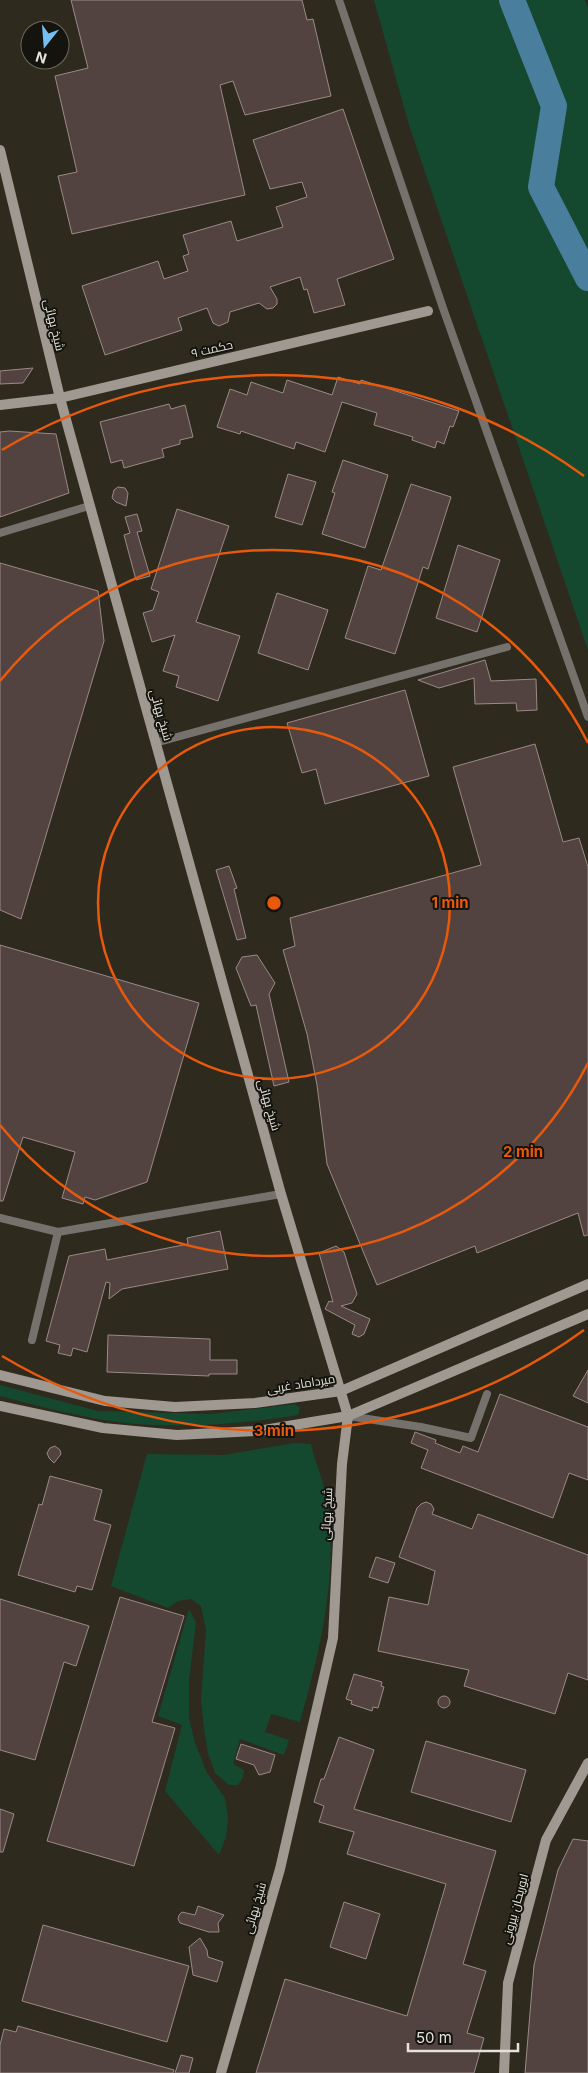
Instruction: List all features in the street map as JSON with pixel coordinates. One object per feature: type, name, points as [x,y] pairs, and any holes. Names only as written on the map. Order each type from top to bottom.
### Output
[{"type":"street","name":"شیخ بهائی","points":[[0,150],[60,398],[281,1194],[348,1416],[342,1464],[333,1638],[280,1869],[220,2073]]},
{"type":"street","name":"حکمت ۹","points":[[0,405],[60,398],[428,311]]},
{"type":"street","name":"میرداماد غربی","points":[[0,1375],[106,1401],[175,1407],[255,1403],[341,1391],[588,1284]]},
{"type":"street","points":[[0,1406],[103,1428],[177,1435],[258,1431],[348,1416],[588,1314]]},
{"type":"street","name":"ابوریحان بیرونی","points":[[504,2073],[508,1983],[546,1840],[588,1763]]},
{"type":"lane","points":[[339,0],[443,308],[588,717]]},
{"type":"lane","points":[[0,533],[90,506]]},
{"type":"lane","points":[[156,743],[507,647]]},
{"type":"lane","points":[[0,1218],[58,1232],[281,1194]]},
{"type":"lane","points":[[32,1340],[58,1232]]},
{"type":"lane","points":[[348,1416],[420,1427],[471,1438],[487,1394]]},
{"type":"green space","points":[[374,0],[585,0],[588,8],[588,650],[409,125]]},
{"type":"green space","points":[[0,1385],[98,1411],[211,1414],[295,1404],[300,1408],[298,1415],[226,1424],[151,1425],[104,1420],[0,1396]]},
{"type":"green space","points":[[294,1443],[311,1444],[327,1499],[331,1556],[326,1612],[300,1722],[271,1714],[265,1732],[289,1740],[284,1755],[240,1739],[233,1764],[244,1770],[243,1777],[238,1785],[229,1785],[215,1773],[208,1753],[204,1729],[201,1700],[206,1630],[201,1606],[191,1599],[178,1601],[168,1608],[111,1586],[147,1454],[224,1455]]},
{"type":"green space","points":[[189,1609],[196,1622],[189,1681],[189,1718],[195,1743],[207,1773],[225,1798],[228,1818],[226,1837],[219,1855],[165,1791],[182,1725],[158,1716]]},
{"type":"building","points":[[71,0],[302,0],[307,20],[313,19],[331,96],[245,115],[233,81],[220,85],[245,195],[72,234],[58,176],[77,172],[55,76],[88,68]]},
{"type":"building","points":[[343,109],[394,259],[337,279],[345,305],[314,313],[307,289],[304,290],[300,277],[270,287],[277,299],[277,304],[273,308],[267,309],[259,303],[230,312],[228,322],[219,326],[213,323],[207,308],[178,318],[182,330],[105,355],[82,286],[158,261],[164,279],[188,271],[183,256],[189,254],[183,235],[231,221],[237,241],[283,227],[276,207],[307,197],[302,182],[270,189],[253,140]]},
{"type":"building","points":[[33,368],[23,383],[0,384],[0,371]]},
{"type":"building","points":[[338,377],[360,384],[361,380],[459,411],[453,427],[450,426],[444,444],[437,441],[435,448],[412,440],[413,437],[374,425],[377,413],[342,402],[325,452],[296,442],[294,449],[241,431],[240,434],[217,427],[230,389],[247,395],[251,382],[283,393],[287,380],[332,395]]},
{"type":"building","points":[[169,404],[171,409],[185,405],[193,437],[180,440],[180,444],[162,449],[164,457],[124,468],[122,460],[111,463],[100,422]]},
{"type":"building","points":[[0,432],[56,434],[69,493],[0,517]]},
{"type":"building","points":[[343,460],[388,475],[365,548],[322,534],[335,493],[332,492]]},
{"type":"building","points":[[288,474],[316,482],[302,525],[275,517]]},
{"type":"building","points":[[411,484],[451,497],[428,569],[423,567],[395,654],[345,638],[368,566],[381,570]]},
{"type":"building","points":[[118,487],[125,488],[128,493],[126,506],[112,498],[114,490]]},
{"type":"building","points":[[177,509],[229,526],[196,622],[240,636],[218,701],[176,687],[179,676],[163,671],[175,635],[152,642],[143,613],[153,610],[159,592],[151,589]]},
{"type":"building","points":[[137,514],[142,531],[137,532],[150,576],[136,580],[124,535],[130,533],[125,517]]},
{"type":"building","points":[[458,545],[500,560],[477,632],[436,618]]},
{"type":"building","points":[[0,563],[98,591],[104,641],[21,919],[0,910]]},
{"type":"building","points":[[277,593],[328,610],[308,670],[258,653]]},
{"type":"building","points":[[485,660],[491,681],[536,679],[537,710],[517,711],[516,703],[475,704],[474,678],[439,688],[418,680]]},
{"type":"building","points":[[405,690],[429,776],[325,804],[316,769],[302,773],[287,723]]},
{"type":"building","points":[[535,744],[563,842],[579,838],[588,867],[588,1235],[584,1236],[578,1213],[477,1253],[475,1246],[377,1285],[327,1164],[317,1085],[307,1034],[283,950],[295,946],[290,918],[481,865],[453,767]]},
{"type":"building","points":[[229,866],[237,888],[234,889],[246,938],[237,940],[216,870]]},
{"type":"building","points":[[0,945],[199,1003],[147,1182],[95,1200],[85,1197],[83,1204],[62,1198],[75,1152],[23,1137],[3,1201],[0,1201]]},
{"type":"building","points":[[257,955],[275,983],[269,994],[289,1082],[274,1086],[256,1005],[251,1006],[236,968],[242,957]]},
{"type":"building","points":[[220,1231],[228,1269],[122,1289],[109,1299],[110,1283],[106,1282],[87,1352],[73,1348],[71,1356],[58,1353],[60,1345],[46,1341],[69,1256],[105,1249],[107,1260],[188,1244],[187,1238]]},
{"type":"building","points":[[336,1246],[344,1252],[357,1294],[352,1303],[341,1306],[370,1319],[364,1334],[359,1337],[352,1334],[355,1325],[325,1309],[329,1301],[333,1302],[319,1253]]},
{"type":"building","points":[[108,1335],[210,1339],[210,1360],[237,1360],[237,1374],[209,1374],[209,1376],[107,1372]]},
{"type":"building","points":[[588,1370],[588,1403],[573,1396]]},
{"type":"building","points":[[500,1394],[588,1427],[588,1480],[569,1473],[553,1518],[421,1468],[428,1450],[411,1443],[415,1432],[436,1440],[435,1443],[460,1453],[463,1446],[478,1452]]},
{"type":"building","points":[[55,1446],[60,1450],[61,1454],[54,1463],[47,1453],[50,1448]]},
{"type":"building","points":[[50,1476],[102,1490],[94,1520],[111,1525],[92,1590],[77,1586],[75,1592],[18,1575],[39,1504],[42,1505]]},
{"type":"building","points":[[426,1502],[431,1504],[434,1509],[432,1514],[472,1529],[478,1514],[588,1555],[588,1680],[568,1673],[555,1714],[464,1686],[469,1670],[378,1651],[389,1597],[428,1605],[435,1571],[399,1557],[417,1508]]},
{"type":"building","points":[[376,1557],[395,1563],[388,1583],[369,1577]]},
{"type":"building","points":[[120,1597],[184,1616],[152,1722],[175,1728],[134,1866],[47,1841]]},
{"type":"building","points":[[0,1599],[89,1626],[76,1666],[64,1662],[35,1760],[0,1750]]},
{"type":"building","points":[[354,1674],[382,1682],[381,1686],[384,1687],[378,1708],[373,1707],[372,1711],[351,1704],[352,1701],[346,1699]]},
{"type":"building","points":[[444,1696],[450,1702],[444,1708],[438,1702]]},
{"type":"building","points":[[339,1737],[374,1750],[354,1809],[496,1851],[463,1964],[486,1971],[467,2033],[484,2038],[474,2073],[256,2073],[285,1979],[407,2016],[446,1884],[347,1854],[354,1832],[319,1822],[324,1806],[314,1802],[321,1779],[324,1779]]},
{"type":"building","points":[[426,1741],[526,1770],[511,1822],[411,1792]]},
{"type":"building","points":[[241,1744],[275,1755],[270,1772],[259,1775],[254,1765],[236,1759]]},
{"type":"building","points":[[0,1809],[14,1814],[3,1852],[0,1852]]},
{"type":"building","points":[[573,1839],[588,1841],[588,2073],[525,2073],[534,1965],[558,1870]]},
{"type":"building","points":[[344,1902],[380,1914],[366,1959],[330,1947]]},
{"type":"building","points":[[198,1906],[224,1915],[218,1923],[219,1932],[209,1932],[180,1923],[178,1919],[182,1912],[195,1915]]},
{"type":"building","points":[[43,1925],[189,1966],[167,2042],[22,2001]]},
{"type":"building","points":[[200,1938],[207,1950],[208,1957],[223,1962],[217,1982],[193,1975],[189,1947]]},
{"type":"building","points":[[18,2026],[174,2070],[173,2073],[0,2073],[0,2045],[4,2029],[16,2032]]},
{"type":"building","points":[[181,2055],[193,2058],[189,2073],[175,2073]]},
{"type":"waterway","points":[[512,0],[554,106],[541,187],[588,278]]}]
